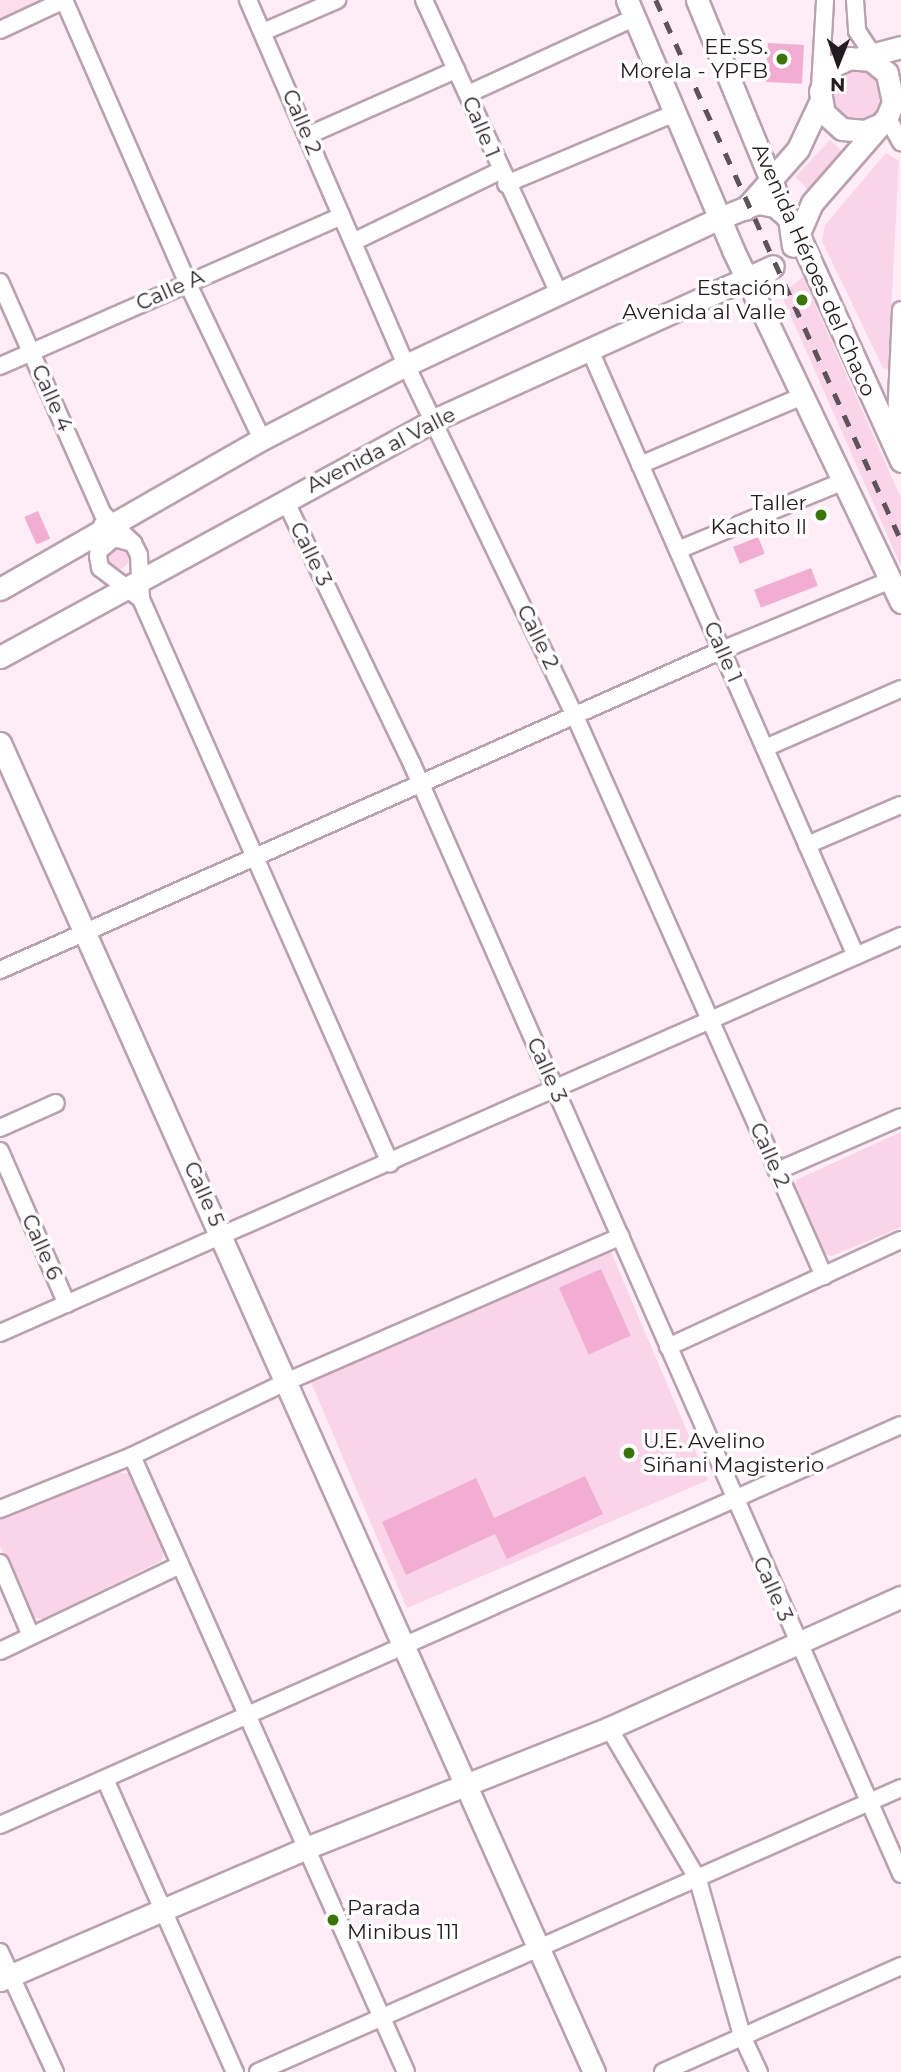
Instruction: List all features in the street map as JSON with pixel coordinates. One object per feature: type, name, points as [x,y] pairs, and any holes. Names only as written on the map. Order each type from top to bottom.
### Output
[{"type":"main road","name":"Avenida Héroes del Chaco","points":[[697,0],[771,183],[899,452]]},
{"type":"main road","points":[[631,9],[733,250],[805,395],[901,602]]},
{"type":"main road","points":[[884,51],[892,83],[891,108],[812,203],[773,266],[755,267],[733,250],[730,230],[798,149],[820,96],[833,66],[884,51]]},
{"type":"main road","points":[[820,96],[824,113],[842,129],[854,131],[891,108]]},
{"type":"main road","points":[[0,589],[262,439],[406,365],[720,218],[748,206],[767,203],[794,233]]},
{"type":"main road","name":"Avenida al Valle","points":[[0,657],[131,582],[434,420],[773,266]]},
{"type":"main road","name":"Calle 5","points":[[0,743],[594,2072]]},
{"type":"main road","points":[[5,1978],[306,1848],[609,1728],[901,1597]]},
{"type":"street","points":[[0,30],[64,0],[187,282],[262,439]]},
{"type":"street","name":"Calle 2","points":[[248,0],[309,135],[406,365],[575,716],[824,1276]]},
{"type":"street","points":[[263,32],[337,0]]},
{"type":"street","name":"Calle 1","points":[[424,0],[558,292]]},
{"type":"street","points":[[820,96],[825,0]]},
{"type":"street","points":[[855,0],[857,31],[884,51]]},
{"type":"street","points":[[468,94],[631,9]]},
{"type":"street","points":[[309,135],[456,70]]},
{"type":"street","points":[[891,108],[901,142]]},
{"type":"street","points":[[352,242],[503,177],[675,113]]},
{"type":"street","name":"Calle A","points":[[0,366],[341,216]]},
{"type":"street","name":"Calle 4","points":[[0,282],[104,529],[133,543]]},
{"type":"street","points":[[899,452],[901,310]]},
{"type":"street","name":"Calle 1","points":[[589,348],[856,957]]},
{"type":"street","points":[[640,465],[805,395]]},
{"type":"street","points":[[678,551],[844,481]]},
{"type":"street","name":"Calle 3","points":[[285,500],[421,784],[621,1236],[734,1500],[901,1874]]},
{"type":"street","points":[[104,529],[114,538],[133,543],[139,555],[131,582],[257,858],[390,1163]]},
{"type":"street","points":[[104,529],[100,568],[131,582]]},
{"type":"street","points":[[0,970],[722,650],[891,580]]},
{"type":"street","points":[[765,748],[901,689]]},
{"type":"street","points":[[807,845],[901,805]]},
{"type":"street","points":[[0,1333],[901,936]]},
{"type":"street","points":[[0,1128],[56,1103]]},
{"type":"street","points":[[777,1171],[901,1117]]},
{"type":"street","name":"Calle 6","points":[[0,1151],[67,1304]]},
{"type":"street","points":[[0,1509],[132,1456],[286,1382],[621,1236]]},
{"type":"street","points":[[668,1347],[901,1240]]},
{"type":"street","points":[[0,1825],[901,1425]]},
{"type":"street","points":[[132,1456],[406,2072]]},
{"type":"street","points":[[0,1563],[31,1636]]},
{"type":"street","points":[[0,1651],[180,1565]]},
{"type":"street","points":[[609,1728],[698,1880],[743,2036],[760,2072]]},
{"type":"street","points":[[105,1779],[235,2072]]},
{"type":"street","points":[[258,2072],[541,1950],[901,1788]]},
{"type":"street","points":[[0,1952],[5,1978],[55,2072]]},
{"type":"street","points":[[663,2072],[901,1966]]},
{"type":"shaded area","points":[[0,0],[46,0],[0,21]]},
{"type":"shaded area","points":[[856,68],[875,76],[883,95],[875,114],[856,122],[837,114],[829,95],[837,76]]},
{"type":"shaded area","points":[[830,140],[843,152],[808,190],[795,177]]},
{"type":"shaded area","points":[[886,153],[899,161],[888,369],[883,368],[822,241],[825,225]]},
{"type":"shaded area","points":[[803,277],[901,498],[901,566],[781,294]]},
{"type":"shaded area","points":[[118,547],[126,550],[129,558],[126,566],[118,569],[110,566],[107,558],[110,550]]},
{"type":"shaded area","points":[[901,1132],[901,1227],[832,1256],[823,1254],[794,1190],[796,1180]]},
{"type":"shaded area","points":[[611,1252],[708,1480],[407,1608],[310,1380]]},
{"type":"shaded area","points":[[117,1472],[130,1474],[164,1551],[161,1561],[43,1619],[33,1617],[0,1546],[0,1519]]},
{"type":"building","points":[[768,43],[804,45],[802,84],[766,82]]},
{"type":"building","points":[[38,511],[50,538],[36,545],[24,517]]},
{"type":"building","points":[[758,537],[765,554],[740,564],[733,547]]},
{"type":"building","points":[[811,568],[818,586],[761,608],[754,590]]},
{"type":"building","points":[[601,1269],[631,1336],[589,1354],[559,1288]]},
{"type":"building","points":[[585,1476],[603,1514],[507,1559],[495,1534],[406,1575],[382,1522],[476,1478],[494,1518]]},
{"type":"railway","points":[[656,0],[901,540]]},
{"type":"place","name":"EE.SS. Morela - YPFB","points":[[782,59]]},
{"type":"place","name":"Estación Avenida al Valle","points":[[802,300]]},
{"type":"place","name":"Taller Kachito ll","points":[[821,515]]},
{"type":"place","name":"U.E. Avelino Siñani Magisterio","points":[[629,1453]]},
{"type":"place","name":"Parada Minibus 111","points":[[333,1920]]}]
